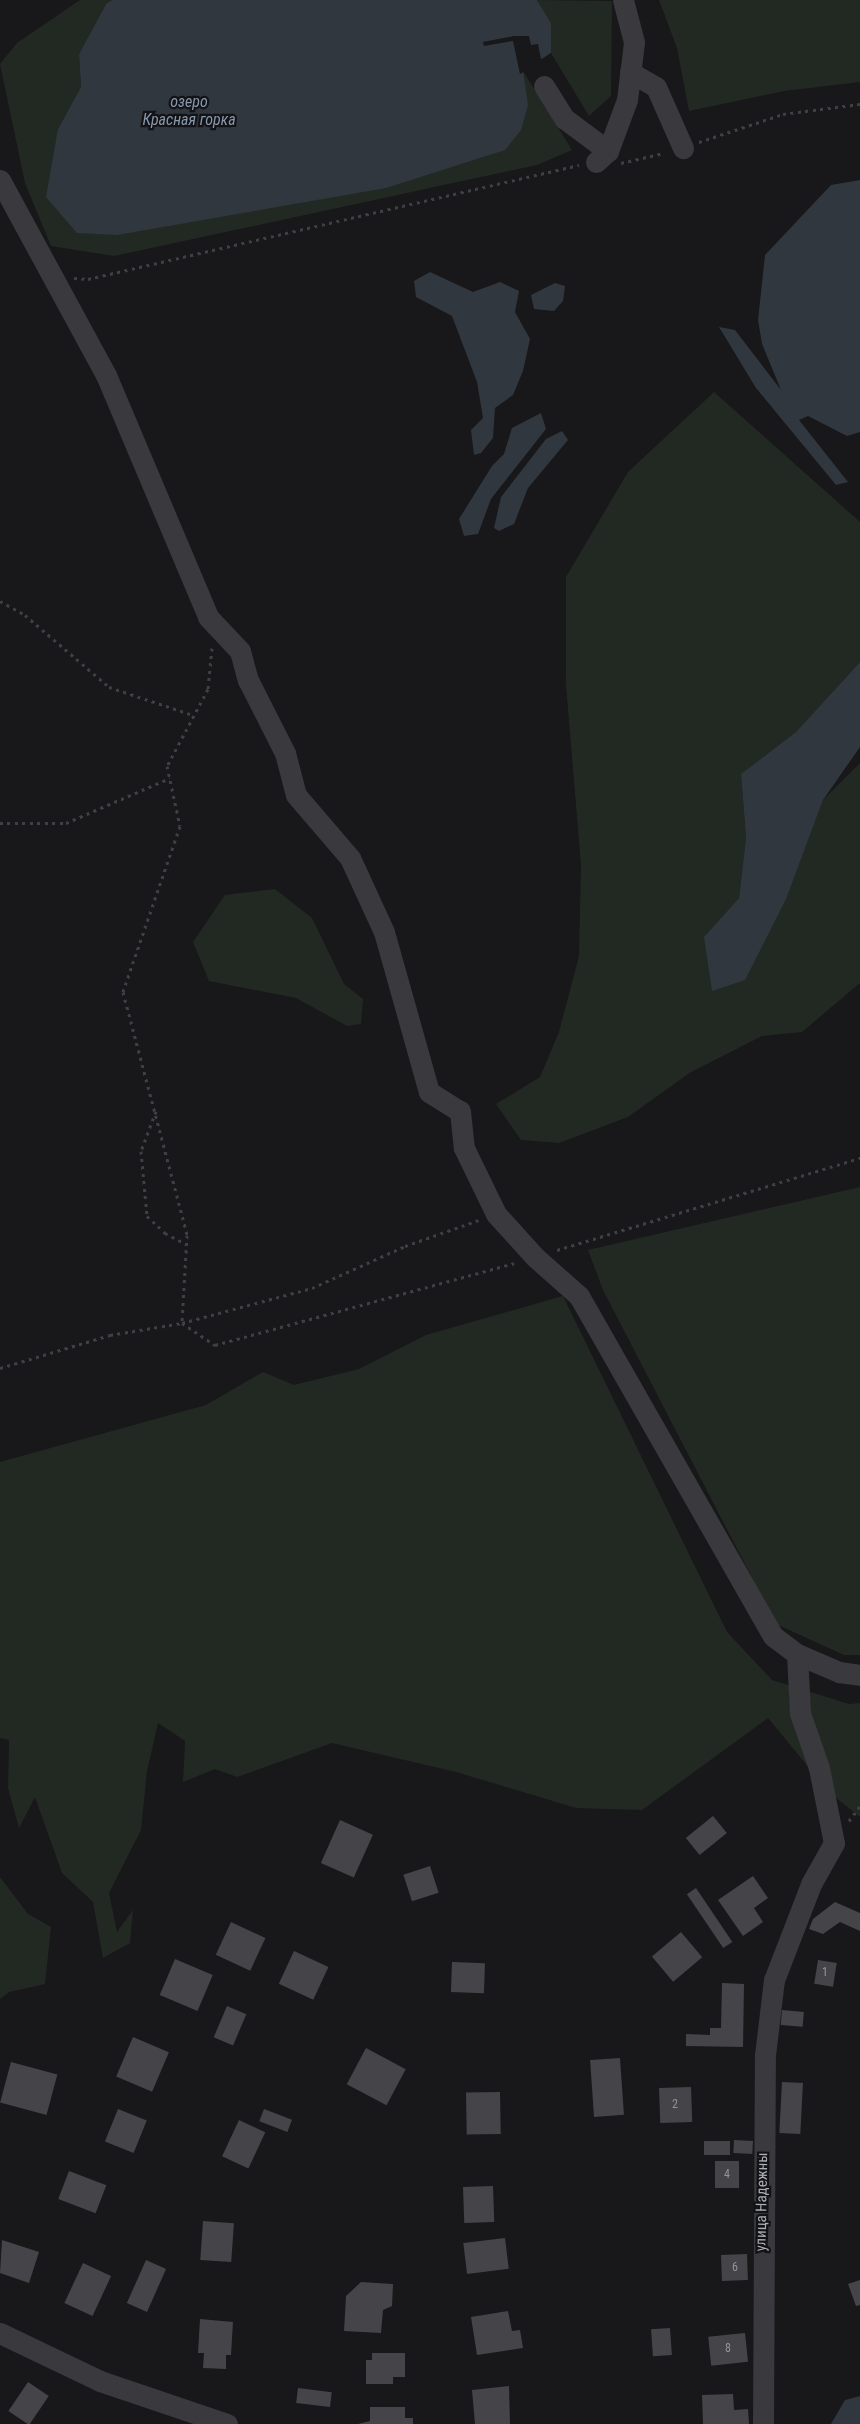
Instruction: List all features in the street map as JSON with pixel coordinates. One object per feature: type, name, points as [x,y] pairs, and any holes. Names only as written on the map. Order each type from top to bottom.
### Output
[{"type":"street","points":[[544,86],[565,119],[602,157],[627,100],[634,42],[623,0]]},
{"type":"street","points":[[630,72],[656,87],[683,148]]},
{"type":"street","points":[[0,180],[106,375],[208,617],[240,651],[248,680],[285,753],[296,795],[350,858],[384,932],[429,1092],[460,1111],[464,1148],[496,1214],[534,1257],[579,1296],[773,1636],[797,1654],[839,1672],[860,1675]]},
{"type":"street","name":"улица Надежны","points":[[762,2424],[765,2066],[774,1980],[811,1884],[834,1843],[819,1768],[800,1713],[797,1654]]},
{"type":"street","points":[[0,2333],[100,2381],[227,2424]]},
{"type":"path","points":[[50,275],[88,279],[602,157],[630,163],[683,148],[783,114],[860,104]]},
{"type":"path","points":[[0,601],[25,615],[109,687],[193,715]]},
{"type":"path","points":[[182,1323],[186,1244],[156,1109],[123,992],[180,826],[167,766],[208,689],[212,653],[208,617]]},
{"type":"path","points":[[0,823],[66,823],[170,778]]},
{"type":"path","points":[[156,1109],[141,1150],[147,1216],[165,1233],[186,1244]]},
{"type":"path","points":[[182,1323],[215,1345],[534,1257],[860,1158]]},
{"type":"path","points":[[0,1368],[110,1335],[182,1323],[312,1288],[405,1246],[496,1214]]},
{"type":"shaded area","points":[[80,0],[112,0],[106,4],[79,54],[81,87],[58,129],[523,71],[572,150],[537,165],[114,256],[51,246],[25,183],[0,64],[17,43]]},
{"type":"shaded area","points":[[537,0],[612,1],[611,96],[589,116],[551,53],[551,23]]},
{"type":"shaded area","points":[[659,0],[860,0],[860,82],[784,91],[689,111],[677,48]]},
{"type":"shaded area","points":[[714,392],[860,522],[860,662],[796,732],[741,774],[746,838],[739,898],[704,937],[787,897],[823,800],[860,763],[860,983],[802,1032],[762,1036],[691,1072],[628,1117],[559,1143],[521,1140],[496,1104],[540,1077],[559,1032],[579,956],[581,865],[566,685],[566,577],[628,472]]},
{"type":"shaded area","points":[[275,889],[312,918],[344,984],[363,999],[361,1024],[347,1026],[296,998],[209,981],[193,942],[225,895]]},
{"type":"shaded area","points":[[860,1187],[860,1655],[844,1655],[776,1624],[603,1290],[588,1250]]},
{"type":"shaded area","points":[[563,1296],[727,1632],[772,1680],[849,1704],[860,1703],[860,1817],[829,1792],[768,1718],[642,1810],[576,1808],[456,1772],[332,1743],[237,1777],[215,1769],[183,1782],[185,1741],[158,1723],[147,1771],[141,1830],[109,1893],[117,1932],[133,1910],[130,1943],[103,1958],[93,1902],[62,1873],[35,1797],[19,1828],[8,1788],[9,1740],[0,1738],[0,1462],[206,1405],[263,1372],[294,1385],[359,1369],[426,1335]]},
{"type":"shaded area","points":[[0,1877],[28,1914],[51,1927],[45,1984],[9,1992],[0,1999]]},
{"type":"water","name":"озеро Красная горка","points":[[112,0],[537,0],[551,23],[551,53],[523,71],[528,105],[521,130],[505,150],[386,188],[117,235],[77,233],[46,197],[58,129],[81,87],[79,54],[106,4]]},
{"type":"water","points":[[860,180],[860,432],[847,436],[808,416],[799,420],[848,482],[836,485],[756,388],[719,327],[735,330],[781,390],[762,344],[758,320],[765,255],[831,185]]},
{"type":"water","points":[[430,272],[473,292],[500,282],[519,291],[515,312],[530,339],[523,371],[513,395],[495,408],[493,438],[481,453],[474,455],[471,430],[483,418],[477,382],[452,316],[416,297],[414,281]]},
{"type":"water","points":[[555,283],[565,286],[563,301],[554,311],[534,309],[531,295]]},
{"type":"water","points":[[541,413],[546,429],[491,499],[478,534],[464,536],[459,519],[492,466],[504,454],[512,428]]},
{"type":"water","points":[[562,431],[568,440],[528,488],[514,524],[499,531],[494,528],[501,497],[546,439]]},
{"type":"water","points":[[860,662],[860,747],[823,800],[787,897],[745,980],[712,991],[704,937],[739,898],[746,838],[741,774],[796,732]]},
{"type":"water","points":[[860,2396],[860,2424],[831,2424],[845,2400]]},
{"type":"pier","points":[[514,36],[529,36],[531,45],[538,44],[541,59],[546,60],[520,74],[513,41],[484,46],[483,42]]},
{"type":"building","points":[[713,1816],[727,1833],[700,1855],[686,1838]]},
{"type":"building","points":[[340,1820],[373,1835],[354,1878],[321,1863]]},
{"type":"building","points":[[430,1866],[439,1893],[412,1901],[403,1875]]},
{"type":"building","points":[[753,1876],[768,1898],[754,1908],[763,1922],[743,1936],[718,1900]]},
{"type":"building","points":[[696,1888],[732,1942],[723,1948],[687,1894]]},
{"type":"building","points":[[835,1902],[860,1913],[860,1931],[840,1922],[823,1934],[809,1929],[813,1919]]},
{"type":"building","points":[[231,1922],[265,1938],[250,1971],[216,1955]]},
{"type":"building","points":[[681,1932],[702,1957],[673,1982],[652,1956]]},
{"type":"building","points":[[294,1951],[328,1967],[313,2000],[279,1984]]},
{"type":"building","points":[[175,1959],[213,1975],[198,2011],[160,1995]]},
{"type":"building","points":[[818,1960],[837,1963],[833,1987],[814,1984]]},
{"type":"building","points":[[452,1962],[485,1963],[484,1993],[451,1992]]},
{"type":"building","points":[[722,1983],[744,1984],[743,2047],[686,2046],[686,2034],[710,2035],[710,2028],[721,2028]]},
{"type":"building","points":[[227,2006],[246,2014],[233,2046],[214,2037]]},
{"type":"building","points":[[782,2010],[804,2012],[803,2027],[781,2025]]},
{"type":"building","points":[[133,2037],[169,2052],[152,2092],[116,2077]]},
{"type":"building","points":[[366,2048],[406,2069],[386,2105],[347,2084]]},
{"type":"building","points":[[620,2058],[624,2115],[594,2117],[590,2060]]},
{"type":"building","points":[[11,2062],[57,2074],[46,2115],[0,2103]]},
{"type":"building","points":[[782,2082],[803,2083],[800,2134],[779,2133]]},
{"type":"building","points":[[691,2087],[692,2122],[660,2123],[659,2088]]},
{"type":"building","points":[[500,2092],[501,2134],[467,2135],[466,2093]]},
{"type":"building","points":[[118,2109],[147,2121],[134,2153],[105,2141]]},
{"type":"building","points":[[264,2109],[292,2120],[287,2132],[259,2121]]},
{"type":"building","points":[[239,2120],[265,2132],[248,2169],[222,2156]]},
{"type":"building","points":[[734,2140],[753,2141],[752,2154],[733,2153]]},
{"type":"building","points":[[704,2141],[730,2141],[730,2155],[704,2155]]},
{"type":"building","points":[[715,2161],[739,2161],[739,2188],[715,2188]]},
{"type":"building","points":[[69,2171],[106,2185],[96,2213],[58,2199]]},
{"type":"building","points":[[493,2186],[494,2222],[464,2223],[463,2187]]},
{"type":"building","points":[[203,2221],[234,2223],[231,2262],[200,2260]]},
{"type":"building","points":[[505,2238],[509,2269],[467,2274],[463,2243]]},
{"type":"building","points":[[2,2240],[39,2252],[29,2283],[0,2273]]},
{"type":"building","points":[[747,2254],[748,2280],[722,2281],[721,2255]]},
{"type":"building","points":[[146,2260],[166,2269],[147,2312],[127,2303]]},
{"type":"building","points":[[83,2263],[111,2276],[93,2316],[64,2303]]},
{"type":"building","points":[[860,2280],[860,2305],[856,2306],[848,2284]]},
{"type":"building","points":[[361,2282],[393,2284],[392,2306],[383,2310],[381,2333],[344,2331],[346,2296]]},
{"type":"building","points":[[508,2311],[512,2331],[520,2330],[523,2348],[477,2355],[471,2317]]},
{"type":"building","points":[[200,2319],[233,2322],[231,2355],[226,2355],[226,2369],[203,2368],[204,2353],[198,2353]]},
{"type":"building","points":[[670,2328],[672,2355],[653,2356],[651,2329]]},
{"type":"building","points":[[745,2333],[748,2362],[711,2366],[708,2337]]},
{"type":"building","points":[[372,2353],[405,2353],[405,2377],[393,2377],[393,2384],[366,2384],[366,2360],[372,2360]]},
{"type":"building","points":[[28,2382],[49,2396],[30,2424],[8,2411]]},
{"type":"building","points":[[509,2386],[510,2424],[475,2424],[472,2390]]},
{"type":"building","points":[[298,2388],[332,2392],[330,2407],[296,2403]]},
{"type":"building","points":[[733,2394],[734,2410],[748,2409],[749,2424],[703,2424],[702,2395]]},
{"type":"building","points":[[370,2407],[405,2407],[405,2418],[413,2418],[413,2424],[358,2424],[370,2421]]}]
